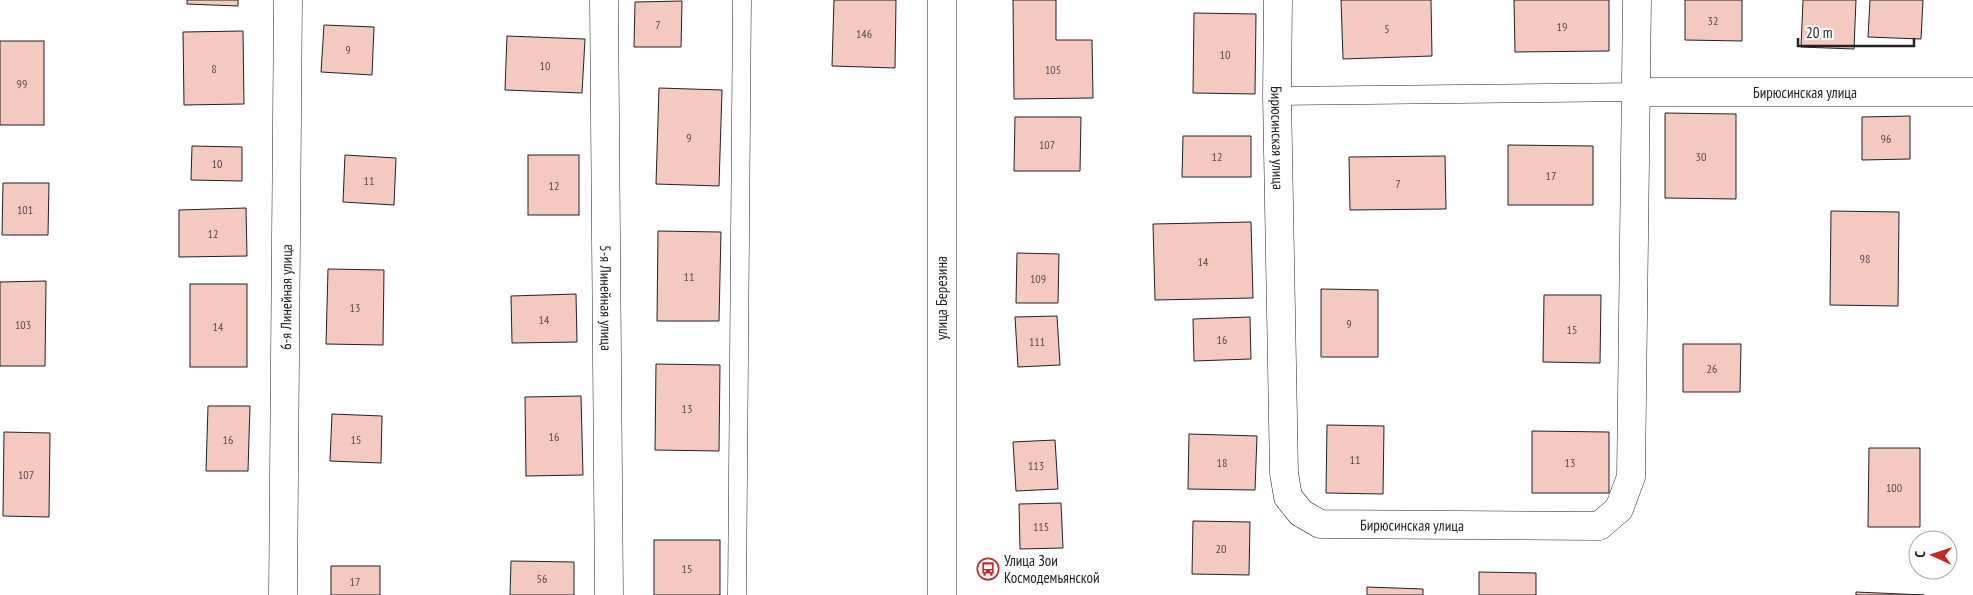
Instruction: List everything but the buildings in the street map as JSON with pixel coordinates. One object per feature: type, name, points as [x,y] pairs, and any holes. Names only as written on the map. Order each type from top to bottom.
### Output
[{"type":"street","name":"6-я Линейная улица","points":[[283,595],[288,0]]},
{"type":"street","name":"5-я Линейная улица","points":[[604,0],[609,595]]},
{"type":"street","name":"улица Березина","points":[[942,0],[942,595]]},
{"type":"street","name":"Бирюсинская улица","points":[[1278,0],[1277,96],[1284,472],[1288,497],[1301,513],[1320,524],[1600,526],[1619,509],[1631,477],[1636,0]]},
{"type":"street","name":"Бирюсинская улица","points":[[1636,92],[1973,92]]},
{"type":"lane","points":[[737,595],[742,0]]},
{"type":"lane","points":[[1277,96],[1636,92]]},
{"type":"place","name":"Улица Зои Космодемьянской","points":[[988,569]]}]
